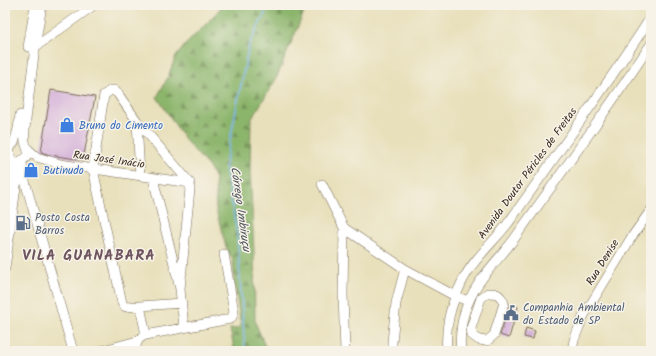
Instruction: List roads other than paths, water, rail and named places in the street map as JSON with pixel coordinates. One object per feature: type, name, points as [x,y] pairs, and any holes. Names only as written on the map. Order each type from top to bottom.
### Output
[{"type":"street","points":[[5,202],[11,163],[20,122],[35,5]]},
{"type":"street","points":[[14,153],[28,155],[28,148],[24,136],[35,47],[42,5]]},
{"type":"street","points":[[35,47],[94,5]]},
{"type":"street","name":"Avenida Doutor Péricles de Freitas","points":[[447,351],[446,336],[448,317],[455,296],[468,271],[502,232],[651,18]]},
{"type":"street","points":[[460,351],[462,325],[468,301],[479,282],[514,241],[651,44]]},
{"type":"street","points":[[180,289],[190,183],[137,121],[118,94],[114,90],[111,90],[104,95],[93,169],[122,303],[126,307],[182,303]]},
{"type":"street","points":[[137,121],[140,176]]},
{"type":"street","points":[[5,268],[14,153],[20,142],[26,144],[28,148]]},
{"type":"street","name":"Rua José Inácio","points":[[28,148],[37,157],[60,164],[190,183]]},
{"type":"street","points":[[14,153],[37,157]]},
{"type":"street","points":[[14,153],[23,174],[73,351]]},
{"type":"street","points":[[153,178],[180,289],[184,327]]},
{"type":"street","points":[[322,184],[344,228],[343,294],[345,351]]},
{"type":"street","name":"Rua Denise","points":[[572,351],[574,340],[583,317],[631,238],[651,210]]},
{"type":"street","points":[[344,228],[405,269],[455,296],[468,301]]},
{"type":"street","points":[[100,351],[137,341],[146,334],[230,319],[234,312],[224,254]]},
{"type":"street","points":[[392,351],[396,303],[405,269]]},
{"type":"street","points":[[488,293],[495,293],[501,296],[504,303],[494,335],[487,341],[479,340],[472,335],[471,328],[475,316],[481,298],[488,293]]},
{"type":"street","points":[[140,306],[146,334]]},
{"type":"street","points":[[465,313],[475,316]]},
{"type":"street","points":[[135,351],[137,341]]},
{"type":"waterway","name":"Córrego Imbiruçu","points":[[245,351],[237,233],[225,165],[249,45],[269,5]]},
{"type":"place","name":"Bruno do Cimento","points":[[67,125]]},
{"type":"place","name":"Butinudo","points":[[31,170]]},
{"type":"place","name":"Posto Costa Barros","points":[[23,223]]},
{"type":"place","name":"Companhia Ambiental do Estado de SP","points":[[511,313]]},
{"type":"district","name":"VILA GUANABARA","points":[[89,255]]}]
